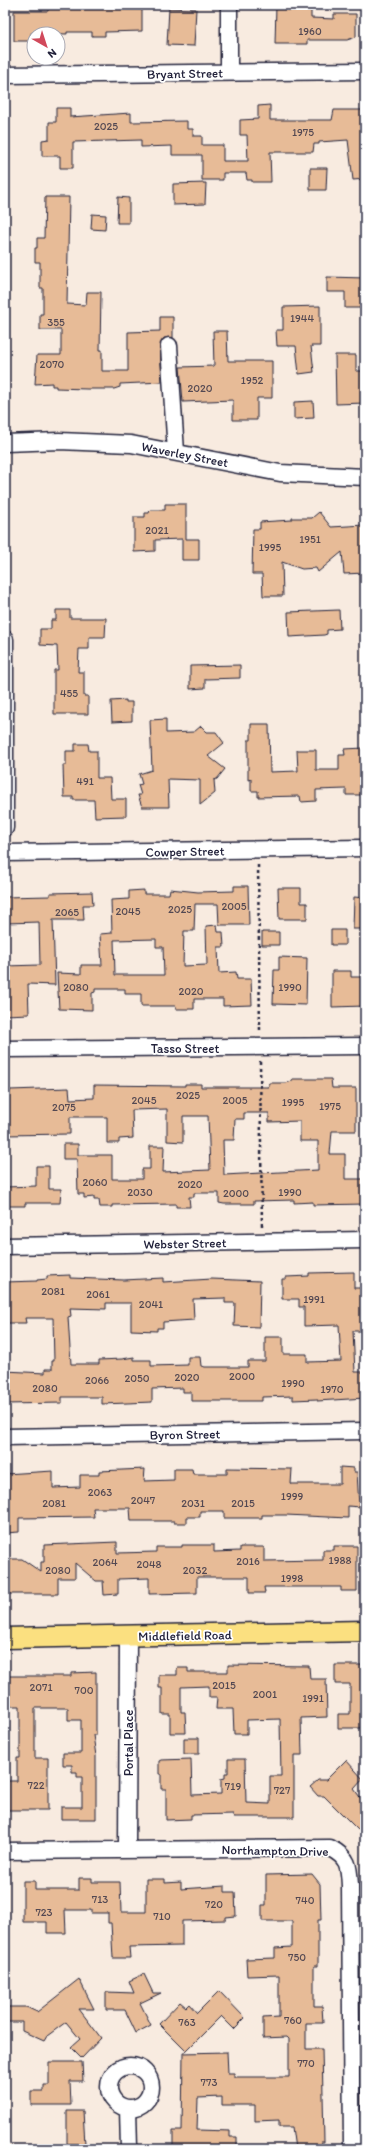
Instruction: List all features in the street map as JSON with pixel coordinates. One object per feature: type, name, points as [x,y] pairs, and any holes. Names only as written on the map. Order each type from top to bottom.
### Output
[{"type":"main road","name":"Middlefield Road","points":[[5,1638],[365,1631]]},
{"type":"street","points":[[229,5],[229,72]]},
{"type":"street","name":"Bryant Street","points":[[5,75],[365,71]]},
{"type":"street","points":[[170,346],[176,452]]},
{"type":"street","name":"Waverley Street","points":[[5,443],[59,441],[131,444],[280,473],[365,477]]},
{"type":"street","points":[[5,639],[5,828]]},
{"type":"street","name":"Cowper Street","points":[[5,853],[365,848]]},
{"type":"street","name":"Tasso Street","points":[[5,1049],[365,1046]]},
{"type":"street","name":"Webster Street","points":[[5,1246],[365,1240]]},
{"type":"street","name":"Byron Street","points":[[5,1437],[365,1431]]},
{"type":"street","name":"Portal Place","points":[[127,1849],[128,1636]]},
{"type":"street","name":"Northampton Drive","points":[[5,1851],[330,1848],[342,1854],[349,1867],[352,2149]]},
{"type":"street","points":[[128,2108],[129,2149]]},
{"type":"building","points":[[48,5],[142,5],[142,31],[105,32],[105,36],[92,36],[92,32],[67,32],[66,34],[66,26],[26,26],[26,41],[14,41],[14,11],[48,11]]},
{"type":"building","points":[[276,5],[311,5],[311,18],[334,19],[334,14],[356,14],[356,37],[347,40],[307,40],[307,44],[275,44]]},
{"type":"building","points":[[169,8],[196,9],[194,46],[167,45]]},
{"type":"building","points":[[270,105],[270,120],[332,120],[334,110],[365,110],[365,179],[353,180],[348,140],[319,142],[319,144],[314,144],[313,152],[270,152],[271,182],[252,182],[252,180],[247,180],[246,173],[223,173],[223,180],[202,180],[202,155],[172,155],[172,146],[141,147],[141,140],[73,142],[73,168],[60,168],[60,156],[42,156],[42,140],[49,139],[49,122],[56,122],[56,108],[70,108],[70,117],[131,113],[131,122],[187,121],[187,129],[193,129],[193,136],[202,136],[202,145],[223,145],[223,161],[248,161],[247,135],[240,135],[240,120],[258,119],[258,106]]},
{"type":"building","points":[[310,168],[327,168],[326,190],[310,190]]},
{"type":"building","points":[[206,183],[205,204],[173,205],[173,184]]},
{"type":"building","points":[[45,197],[69,197],[67,304],[86,305],[87,292],[101,292],[100,350],[102,350],[102,371],[128,371],[128,332],[160,331],[160,317],[173,317],[173,338],[164,338],[160,346],[162,382],[120,384],[120,387],[114,389],[56,388],[56,386],[52,386],[52,383],[35,384],[37,355],[61,355],[61,330],[40,330],[40,314],[43,314],[43,288],[40,288],[40,262],[35,262],[35,248],[37,248],[37,238],[44,238]]},
{"type":"building","points":[[118,197],[129,198],[129,223],[117,223]]},
{"type":"building","points":[[92,214],[106,215],[105,230],[91,229]]},
{"type":"building","points":[[327,277],[365,278],[365,308],[345,308],[345,292],[327,292]]},
{"type":"building","points":[[320,306],[320,346],[311,346],[314,372],[299,374],[296,346],[277,346],[276,330],[283,330],[283,307]]},
{"type":"building","points":[[213,331],[227,331],[228,361],[272,361],[272,398],[257,398],[257,420],[233,420],[233,400],[183,402],[180,367],[214,366]]},
{"type":"building","points":[[335,355],[356,355],[356,371],[365,371],[365,403],[336,404]]},
{"type":"building","points":[[313,401],[314,418],[294,419],[294,402]]},
{"type":"building","points":[[165,504],[186,504],[186,539],[199,539],[199,560],[182,560],[182,539],[155,540],[155,551],[134,552],[134,517],[145,517],[145,513],[149,513],[150,510],[165,510]]},
{"type":"building","points":[[319,512],[331,527],[365,525],[365,573],[344,574],[342,552],[318,572],[316,568],[302,569],[282,562],[283,596],[263,596],[262,574],[252,574],[253,529],[260,529],[260,522],[292,520],[292,518],[312,518]]},
{"type":"building","points":[[56,610],[70,610],[70,618],[106,618],[105,637],[89,637],[89,649],[79,649],[78,672],[84,672],[84,696],[88,696],[88,714],[54,714],[54,670],[58,670],[57,646],[40,645],[40,629],[51,629],[51,620],[56,620]]},
{"type":"building","points":[[339,610],[340,629],[327,630],[327,634],[324,635],[289,637],[288,612]]},
{"type":"building","points":[[240,665],[240,678],[205,679],[205,688],[190,689],[190,666]]},
{"type":"building","points":[[126,700],[126,702],[132,702],[132,721],[112,722],[111,701]]},
{"type":"building","points":[[166,719],[166,733],[194,732],[201,726],[207,732],[216,732],[224,743],[208,756],[225,769],[217,779],[214,780],[215,793],[200,805],[200,780],[168,779],[169,807],[142,807],[138,795],[141,795],[138,785],[142,784],[139,774],[152,770],[150,720]]},
{"type":"building","points":[[251,724],[269,724],[270,772],[298,771],[297,750],[316,750],[316,770],[339,770],[339,755],[345,755],[344,749],[365,748],[365,795],[346,795],[346,789],[316,790],[316,801],[301,802],[300,796],[258,797],[258,791],[251,791],[251,779],[248,780],[248,740],[251,740]]},
{"type":"building","points":[[75,744],[88,744],[89,751],[97,751],[97,778],[110,778],[111,799],[126,799],[126,816],[95,817],[94,800],[73,800],[73,797],[64,797],[63,765],[66,765],[66,751],[75,751]]},
{"type":"building","points":[[234,886],[248,886],[249,925],[219,925],[218,904],[195,904],[194,931],[184,931],[183,966],[207,965],[206,926],[217,925],[218,932],[223,932],[224,947],[218,947],[219,973],[236,972],[237,979],[251,979],[252,1005],[223,1006],[223,999],[194,999],[194,1009],[176,1009],[176,1006],[141,1006],[141,994],[125,994],[125,989],[95,989],[95,992],[92,993],[92,1010],[59,1009],[57,973],[81,974],[81,965],[102,965],[100,934],[112,933],[111,900],[129,899],[129,891],[144,890],[144,894],[169,894],[170,889],[198,892],[234,891]],"holes":[[[156,939],[156,947],[163,947],[164,975],[115,975],[114,940]]]},
{"type":"building","points":[[278,888],[301,888],[301,903],[307,903],[307,919],[279,919]]},
{"type":"building","points":[[92,892],[93,905],[83,905],[84,920],[53,920],[55,985],[28,984],[29,1014],[5,1015],[5,966],[40,965],[39,922],[5,923],[5,897],[50,896],[50,893]]},
{"type":"building","points":[[354,897],[365,898],[365,929],[353,929]]},
{"type":"building","points":[[331,930],[345,930],[345,945],[331,945]]},
{"type":"building","points":[[262,932],[279,932],[279,945],[262,945]]},
{"type":"building","points":[[279,957],[307,958],[306,1005],[273,1004],[274,970],[279,970]]},
{"type":"building","points":[[332,971],[351,971],[351,977],[365,977],[365,1006],[332,1007]]},
{"type":"building","points":[[292,1079],[331,1079],[332,1088],[356,1088],[356,1131],[332,1131],[330,1154],[345,1154],[345,1179],[365,1179],[365,1204],[313,1205],[313,1202],[294,1203],[294,1200],[254,1201],[254,1204],[224,1204],[219,1203],[219,1193],[194,1193],[194,1197],[189,1197],[190,1207],[176,1207],[176,1204],[112,1205],[112,1207],[100,1207],[99,1200],[94,1200],[94,1197],[84,1198],[84,1194],[78,1194],[77,1159],[63,1159],[63,1144],[78,1144],[78,1155],[112,1155],[112,1179],[142,1179],[142,1169],[150,1169],[150,1146],[164,1146],[163,1172],[210,1170],[208,1116],[183,1116],[183,1142],[167,1141],[167,1109],[132,1110],[133,1138],[119,1139],[119,1143],[107,1143],[107,1117],[70,1117],[70,1134],[5,1135],[5,1092],[10,1092],[10,1090],[69,1088],[70,1099],[94,1098],[94,1085],[185,1086],[185,1084],[201,1084],[201,1087],[269,1087],[269,1083],[285,1083],[292,1081]],"holes":[[[244,1113],[269,1113],[269,1122],[300,1121],[300,1141],[318,1141],[318,1170],[224,1175],[223,1140],[234,1140],[235,1119],[244,1119]]]},
{"type":"building","points":[[36,1166],[49,1166],[49,1189],[61,1189],[60,1203],[25,1203],[25,1206],[5,1206],[5,1187],[36,1186]]},
{"type":"building","points":[[354,1272],[354,1288],[365,1288],[365,1306],[362,1306],[362,1331],[353,1331],[355,1372],[365,1372],[365,1398],[317,1401],[317,1399],[293,1400],[293,1396],[262,1397],[262,1401],[191,1401],[191,1392],[183,1392],[183,1388],[152,1389],[152,1402],[102,1404],[102,1397],[62,1397],[62,1403],[5,1404],[5,1371],[45,1373],[45,1369],[52,1369],[52,1361],[54,1361],[53,1318],[25,1318],[26,1323],[5,1323],[5,1282],[37,1281],[47,1279],[47,1276],[70,1275],[70,1278],[124,1280],[163,1278],[163,1282],[212,1279],[260,1281],[259,1327],[234,1326],[235,1303],[225,1303],[225,1298],[193,1299],[194,1320],[163,1322],[163,1328],[157,1328],[157,1331],[131,1330],[131,1303],[106,1303],[106,1309],[70,1308],[71,1316],[68,1317],[71,1364],[99,1364],[99,1360],[134,1357],[134,1360],[151,1360],[151,1366],[188,1365],[188,1357],[200,1357],[201,1366],[205,1367],[248,1367],[248,1361],[265,1361],[265,1337],[283,1337],[283,1354],[307,1354],[307,1362],[341,1361],[339,1325],[304,1326],[304,1307],[299,1307],[299,1299],[282,1299],[282,1279],[286,1279],[286,1277],[309,1276],[309,1273]]},
{"type":"building","points":[[340,1467],[354,1468],[354,1472],[357,1472],[359,1507],[348,1506],[348,1518],[262,1515],[262,1518],[224,1518],[224,1511],[200,1511],[200,1517],[187,1517],[187,1523],[174,1523],[174,1521],[131,1521],[130,1508],[93,1508],[94,1517],[19,1518],[19,1532],[5,1533],[5,1474],[53,1471],[53,1488],[80,1487],[80,1475],[99,1475],[99,1471],[145,1469],[144,1481],[174,1480],[174,1469],[192,1469],[193,1474],[227,1474],[227,1468],[292,1469],[291,1484],[340,1484]]},
{"type":"building","points":[[117,1542],[117,1553],[156,1552],[156,1547],[182,1547],[182,1545],[214,1545],[214,1552],[240,1551],[240,1547],[264,1547],[264,1561],[323,1560],[323,1550],[334,1550],[334,1546],[357,1546],[357,1591],[341,1591],[341,1587],[264,1587],[265,1593],[249,1593],[249,1577],[197,1577],[197,1593],[149,1594],[149,1578],[118,1579],[118,1594],[104,1595],[103,1581],[96,1581],[75,1563],[75,1578],[58,1578],[58,1594],[5,1594],[5,1559],[22,1559],[41,1572],[41,1562],[44,1562],[44,1545]]},
{"type":"building","points":[[228,1665],[309,1666],[310,1679],[326,1679],[327,1717],[301,1718],[302,1755],[294,1755],[294,1817],[233,1817],[233,1814],[191,1815],[191,1819],[166,1820],[166,1789],[161,1789],[161,1774],[159,1774],[159,1761],[161,1760],[191,1759],[192,1795],[221,1794],[221,1779],[225,1778],[225,1773],[228,1773],[228,1759],[245,1759],[246,1803],[270,1804],[270,1776],[281,1776],[280,1719],[247,1720],[247,1734],[234,1734],[233,1709],[216,1709],[217,1697],[209,1697],[209,1686],[181,1687],[181,1712],[185,1712],[186,1733],[170,1733],[170,1714],[162,1714],[162,1688],[159,1688],[159,1675],[177,1675],[177,1668],[188,1668],[188,1672],[228,1672]]},
{"type":"building","points":[[335,1665],[362,1665],[362,1674],[365,1674],[365,1728],[338,1728],[338,1714],[350,1714],[350,1684],[335,1684]]},
{"type":"building","points":[[96,1672],[96,1735],[93,1735],[96,1756],[96,1819],[61,1819],[61,1807],[82,1807],[82,1777],[77,1777],[77,1772],[72,1772],[72,1765],[63,1765],[63,1753],[81,1753],[81,1720],[68,1720],[68,1708],[35,1708],[35,1758],[48,1758],[48,1810],[5,1810],[5,1781],[17,1781],[17,1758],[20,1758],[20,1706],[5,1706],[5,1676],[71,1676],[71,1673]]},
{"type":"building","points":[[184,1738],[199,1738],[199,1754],[184,1754]]},
{"type":"building","points":[[346,1760],[363,1779],[354,1789],[365,1804],[365,1837],[324,1796],[318,1796],[310,1787],[318,1780],[326,1780]]},
{"type":"building","points":[[312,1874],[320,1884],[321,1920],[318,1920],[318,1966],[314,1966],[314,2006],[322,2006],[323,2023],[306,2023],[306,2049],[322,2049],[324,2142],[321,2142],[321,2149],[295,2149],[292,2127],[279,2127],[279,2120],[255,2121],[255,2105],[222,2105],[222,2097],[198,2098],[197,2130],[230,2131],[230,2137],[237,2137],[237,2149],[173,2149],[173,2131],[182,2131],[183,2053],[227,2052],[228,2073],[234,2073],[234,2077],[289,2077],[289,2039],[287,2037],[263,2038],[263,2018],[279,2017],[279,1975],[247,1976],[246,1959],[275,1958],[275,1948],[292,1947],[292,1921],[262,1921],[262,1905],[266,1905],[266,1875]]},
{"type":"building","points":[[79,1878],[92,1878],[92,1882],[120,1882],[121,1912],[146,1912],[146,1879],[165,1879],[165,1883],[181,1882],[181,1889],[225,1886],[225,1892],[235,1892],[236,1916],[226,1917],[226,1920],[182,1921],[182,1946],[129,1947],[130,1958],[113,1958],[111,1923],[108,1923],[108,1913],[91,1913],[91,1910],[65,1910],[66,1933],[47,1933],[47,1922],[23,1922],[23,1881],[35,1881],[35,1890],[79,1890]]},
{"type":"building","points":[[144,1974],[153,1993],[161,1993],[140,2003],[151,2025],[136,2033],[125,2010],[106,2010],[106,1992],[134,1993],[129,1981]]},
{"type":"building","points":[[79,1979],[94,2009],[79,2009],[101,2038],[82,2058],[71,2047],[80,2039],[66,2022],[47,2036],[44,2041],[22,2031],[22,2022],[5,2022],[5,2007],[26,2007],[37,2012]]},
{"type":"building","points":[[219,1991],[245,2018],[234,2029],[221,2016],[186,2051],[159,2024],[180,2002],[186,2007],[189,2004],[197,2013]]},
{"type":"building","points":[[49,2062],[82,2062],[83,2081],[70,2081],[71,2105],[31,2105],[31,2091],[44,2091],[44,2085],[49,2085]]},
{"type":"building","points":[[67,2111],[83,2111],[85,2144],[67,2144]]}]
